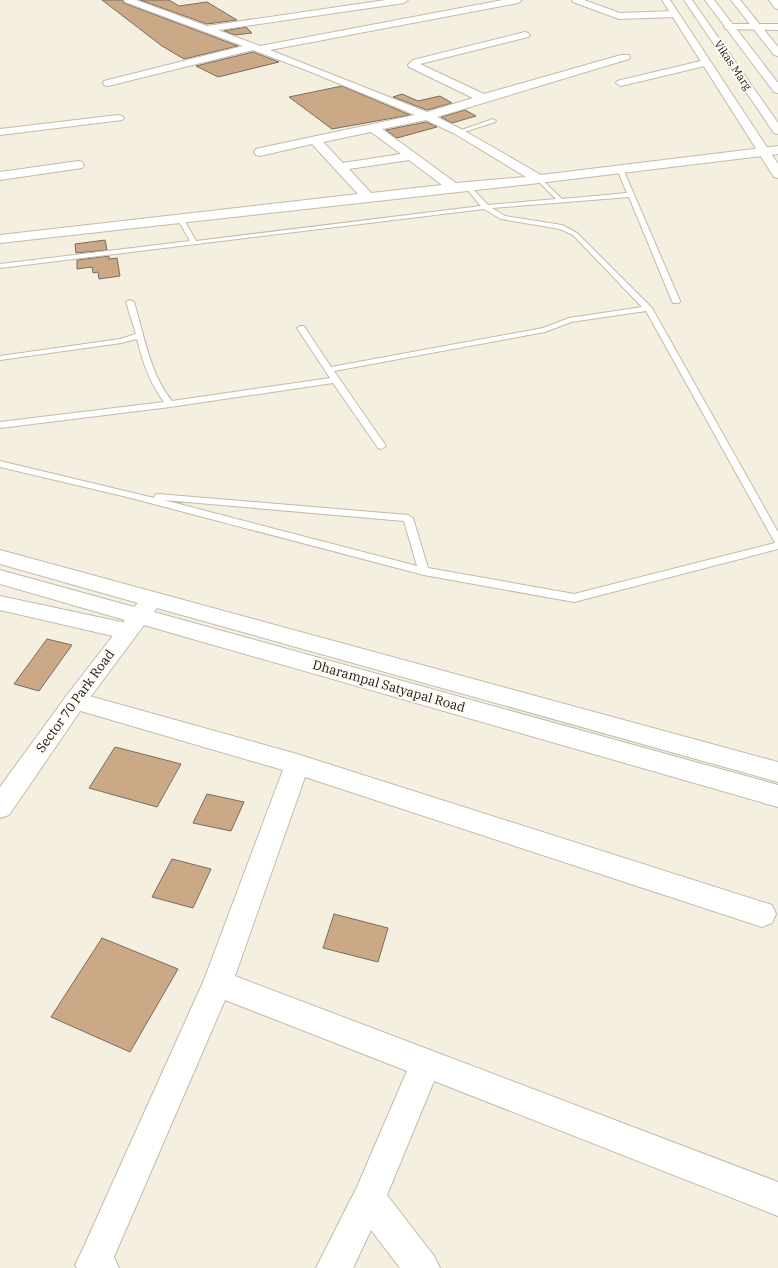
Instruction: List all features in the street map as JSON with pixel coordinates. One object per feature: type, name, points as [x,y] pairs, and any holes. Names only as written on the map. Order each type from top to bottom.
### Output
[{"type":"street","points":[[131,2],[153,0]]},
{"type":"street","points":[[206,29],[404,0]]},
{"type":"street","points":[[108,83],[256,48],[518,0]]},
{"type":"street","points":[[576,0],[619,16],[674,14]]},
{"type":"street","points":[[666,0],[705,63],[778,174]]},
{"type":"street","name":"Vikas Marg","points":[[688,0],[778,131]]},
{"type":"street","name":"Vikas Marg","points":[[709,0],[778,90]]},
{"type":"street","points":[[735,0],[778,53]]},
{"type":"street","points":[[773,0],[778,6]]},
{"type":"street","points":[[131,2],[256,48],[426,116],[459,132],[539,179]]},
{"type":"street","points":[[441,5],[453,12]]},
{"type":"street","points":[[729,27],[778,27]]},
{"type":"street","points":[[483,98],[413,65],[417,62],[525,35]]},
{"type":"street","points":[[260,152],[426,116],[625,57]]},
{"type":"street","points":[[621,83],[705,63]]},
{"type":"street","points":[[0,132],[118,118]]},
{"type":"street","points":[[373,128],[453,187]]},
{"type":"street","points":[[314,140],[368,197]]},
{"type":"street","points":[[1,236],[539,179],[778,150]]},
{"type":"street","points":[[340,167],[411,156]]},
{"type":"street","points":[[0,176],[78,165]]},
{"type":"street","name":"Dharampal Satyapal Road","points":[[0,557],[139,615],[778,772]]},
{"type":"street","name":"Dharampal Satyapal Road","points":[[0,577],[778,796]]},
{"type":"street","points":[[0,603],[139,615]]},
{"type":"street","name":"Sector 70 Park Road","points":[[3,796],[139,615]]},
{"type":"street","points":[[75,701],[297,764],[762,914]]},
{"type":"street","points":[[95,1267],[218,983],[297,764]]},
{"type":"street","points":[[218,983],[778,1199]]},
{"type":"street","points":[[334,1268],[369,1199],[426,1063]]},
{"type":"street","points":[[369,1199],[422,1268]]},
{"type":"lane","points":[[459,132],[493,121]]},
{"type":"lane","points":[[620,169],[676,301]]},
{"type":"lane","points":[[539,179],[561,200]]},
{"type":"lane","points":[[467,186],[494,215],[502,218],[549,224],[562,227],[571,232],[648,308],[690,380],[778,541]]},
{"type":"lane","points":[[0,266],[194,244],[485,207],[631,195]]},
{"type":"lane","points":[[180,218],[194,244]]},
{"type":"lane","points":[[130,302],[143,348],[163,397],[170,404]]},
{"type":"lane","points":[[328,370],[545,330],[569,320],[648,308]]},
{"type":"lane","points":[[302,328],[328,370],[381,446]]},
{"type":"lane","points":[[0,358],[121,341],[140,335]]},
{"type":"lane","points":[[0,425],[170,404],[335,380]]},
{"type":"lane","points":[[0,464],[127,494],[424,571],[574,598],[778,546]]},
{"type":"lane","points":[[127,494],[408,518],[424,571]]},
{"type":"building","points":[[102,0],[123,0],[124,3],[238,46],[184,59],[162,46]]},
{"type":"building","points":[[140,0],[169,0],[179,6],[207,2],[237,20],[207,24]]},
{"type":"building","points":[[246,27],[252,33],[235,35],[224,31]]},
{"type":"building","points":[[253,52],[279,62],[218,77],[196,66]]},
{"type":"building","points":[[342,86],[410,115],[332,129],[289,97]]},
{"type":"building","points":[[402,94],[418,101],[440,96],[452,103],[427,110],[393,97]]},
{"type":"building","points":[[465,110],[476,116],[452,123],[441,117]]},
{"type":"building","points":[[426,122],[437,127],[397,138],[386,130]]},
{"type":"building","points":[[105,240],[107,250],[76,253],[75,244]]},
{"type":"building","points":[[109,256],[109,259],[117,258],[120,276],[99,279],[98,272],[93,273],[92,267],[77,269],[77,260]]},
{"type":"building","points":[[47,639],[72,645],[39,691],[14,684]]},
{"type":"building","points":[[115,747],[181,764],[157,807],[89,788]]},
{"type":"building","points":[[207,794],[244,802],[231,831],[193,823]]},
{"type":"building","points":[[172,859],[211,869],[193,908],[152,897]]},
{"type":"building","points":[[334,914],[388,928],[378,962],[323,948]]},
{"type":"building","points":[[102,938],[178,969],[130,1052],[51,1017]]}]
